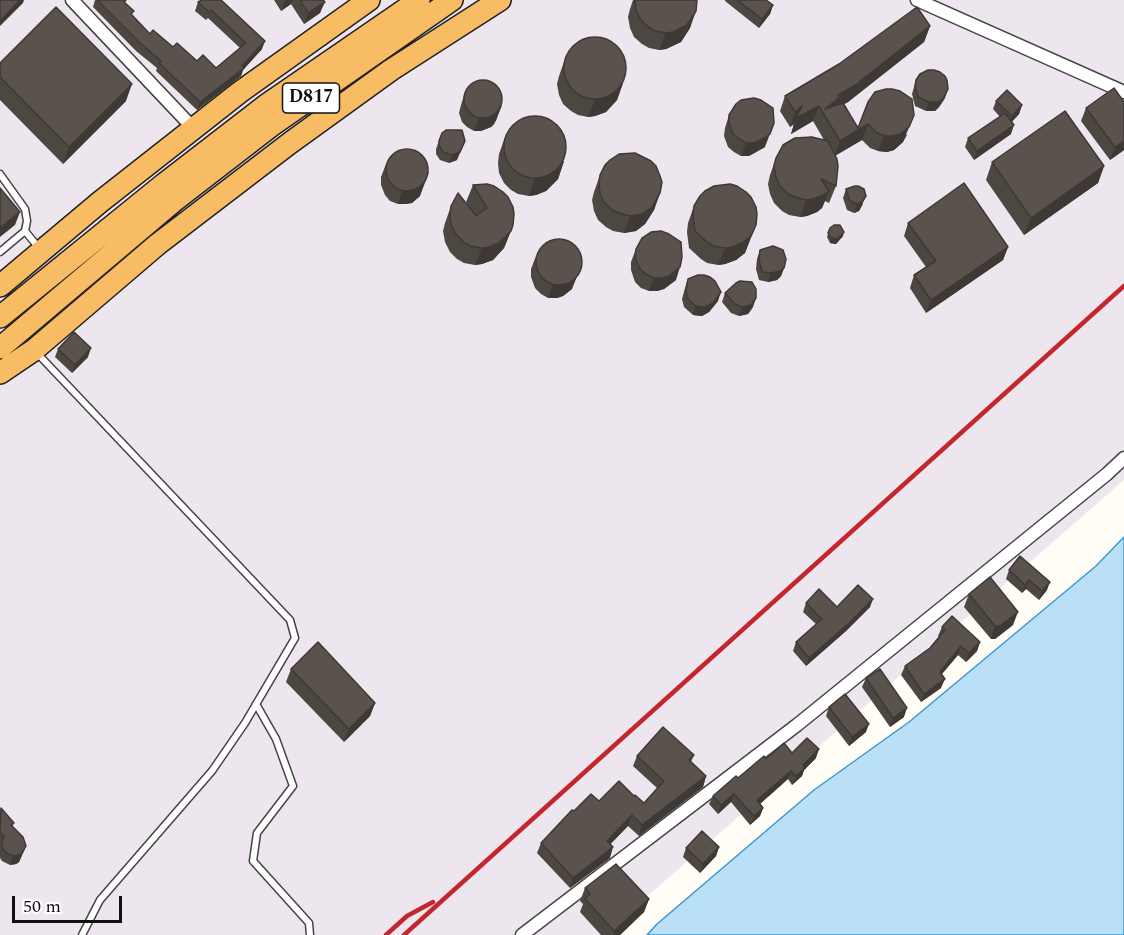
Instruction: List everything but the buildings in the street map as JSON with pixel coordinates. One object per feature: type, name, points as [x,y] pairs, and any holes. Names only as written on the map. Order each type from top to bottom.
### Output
[{"type":"highway","points":[[0,286],[100,202],[240,92],[369,0]]},
{"type":"highway","name":"D817","points":[[0,348],[266,106],[418,0]]},
{"type":"highway","name":"D817","points":[[0,317],[169,193],[271,126],[452,0]]},
{"type":"highway","points":[[0,373],[34,350],[158,244],[290,143],[391,70],[500,0]]},
{"type":"street","points":[[72,0],[194,129]]},
{"type":"street","points":[[917,0],[1124,92]]},
{"type":"street","points":[[522,935],[797,725],[1124,458]]},
{"type":"lane","points":[[0,174],[26,209],[27,221],[25,231],[0,252]]},
{"type":"lane","points":[[25,231],[42,251]]},
{"type":"lane","points":[[34,350],[290,620],[294,638],[245,723],[212,771],[100,900],[82,935]]},
{"type":"lane","points":[[256,704],[276,739],[293,786],[257,833],[254,861],[309,923],[310,935]]},
{"type":"shaded area","points":[[0,0],[1124,0],[1124,480],[603,935],[0,935]]},
{"type":"water","points":[[1124,537],[1124,935],[647,935],[814,790],[909,722],[1096,566]]},
{"type":"railway","points":[[404,935],[1124,286]]},
{"type":"railway","points":[[386,935],[407,916],[433,902]]}]
